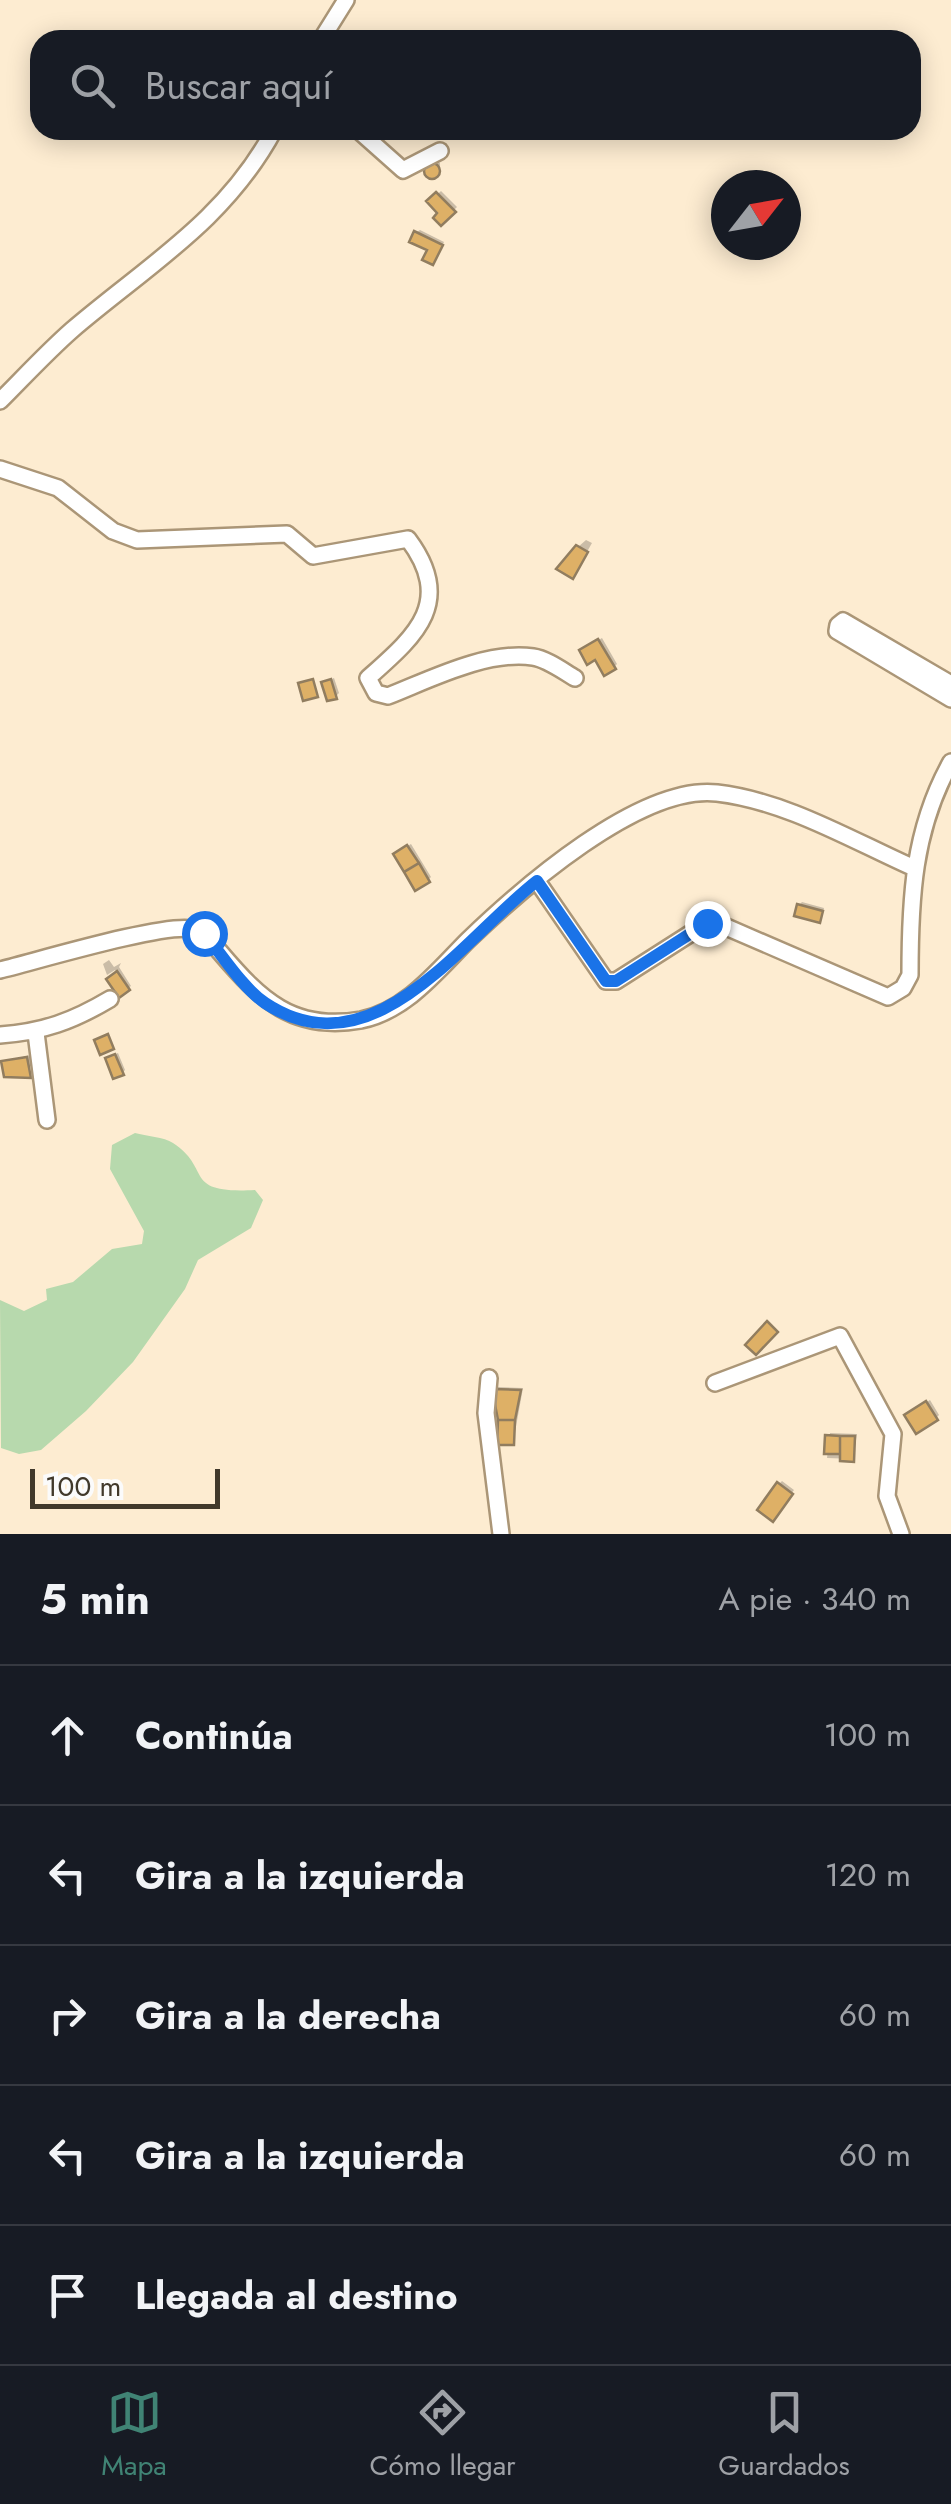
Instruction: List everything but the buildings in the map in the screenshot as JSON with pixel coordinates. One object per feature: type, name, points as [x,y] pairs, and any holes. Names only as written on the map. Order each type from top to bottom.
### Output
[{"type":"street","points":[[326,30],[346,0]]},
{"type":"street","points":[[0,401],[70,332],[202,228],[254,166],[268,140]]},
{"type":"street","points":[[369,140],[403,170],[440,151]]},
{"type":"street","points":[[0,469],[58,488],[113,531],[137,540],[286,534],[313,556],[408,540],[420,555],[430,604],[417,634],[368,678],[376,693],[388,696],[476,665],[515,657],[536,657],[575,678]]},
{"type":"street","points":[[951,684],[844,621],[838,624],[838,631],[951,700]]},
{"type":"street","points":[[537,881],[606,981],[616,981],[707,923],[717,923],[888,997],[903,988],[910,975],[914,868],[922,826],[951,762]]},
{"type":"street","points":[[0,970],[159,930],[188,928],[204,933],[263,1002],[291,1015],[360,1020],[413,994],[496,912],[641,810],[675,797],[712,792],[766,802],[914,868]]},
{"type":"street","points":[[0,1035],[36,1032],[75,1020],[110,999]]},
{"type":"street","points":[[36,1032],[46,1120]]},
{"type":"street","points":[[715,1382],[840,1336],[893,1434],[887,1496],[901,1534]]},
{"type":"street","points":[[489,1378],[486,1412],[501,1534]]},
{"type":"green space","points":[[135,1133],[173,1143],[207,1184],[255,1190],[263,1200],[251,1228],[198,1260],[185,1289],[133,1362],[86,1411],[41,1450],[19,1454],[1,1448],[0,1300],[24,1311],[47,1300],[46,1289],[73,1282],[112,1249],[142,1244],[144,1231],[110,1169],[112,1145]]},
{"type":"route","points":[[204,933],[263,1002],[291,1015],[360,1020],[388,1010],[413,994],[496,912],[537,881],[606,981],[616,981],[707,923]]}]
